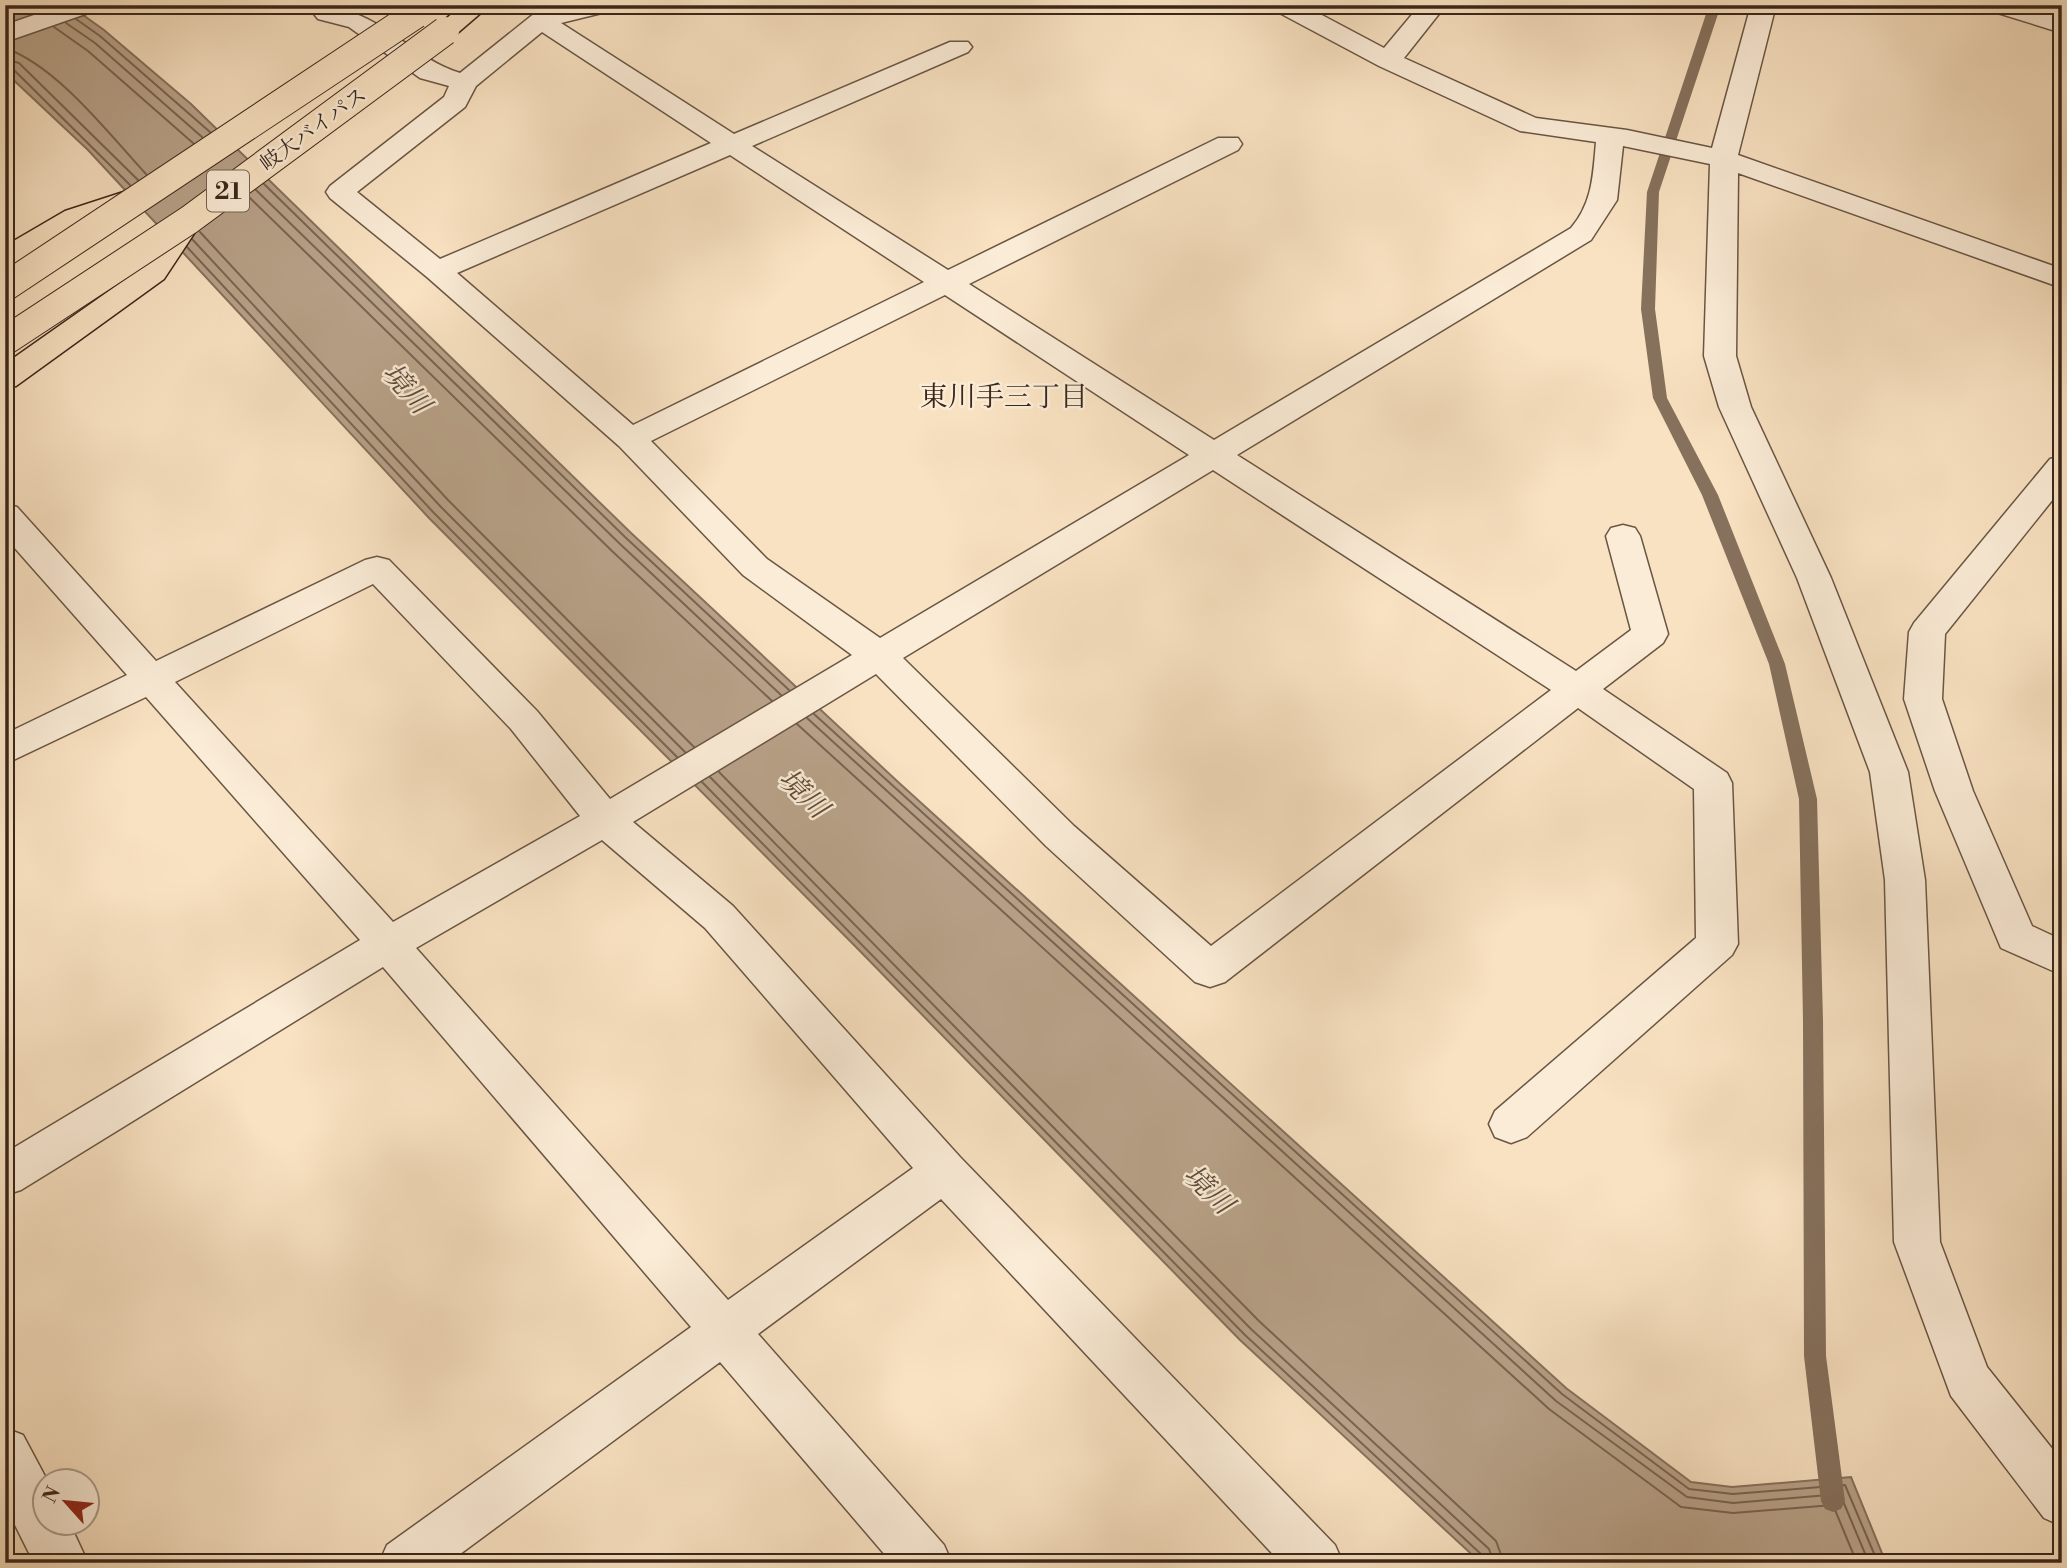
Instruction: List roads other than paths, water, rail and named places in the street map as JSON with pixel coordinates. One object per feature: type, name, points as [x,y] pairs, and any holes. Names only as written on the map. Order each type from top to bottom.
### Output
[{"type":"highway","name":"岐大バイパス","points":[[5,341],[189,220],[478,5]]},
{"type":"highway","name":"岐大バイパス","points":[[5,287],[421,10]]},
{"type":"highway","name":"21","points":[[5,258],[75,217],[150,192]]},
{"type":"highway","name":"21","points":[[5,379],[154,273],[189,220]]},
{"type":"street","points":[[338,5],[327,14],[358,23],[429,72],[464,82]]},
{"type":"street","points":[[605,5],[553,12],[464,82],[456,102],[340,192],[437,271],[630,439],[755,567],[878,655],[1060,836],[1210,970],[1650,634],[1623,536]]},
{"type":"street","points":[[1283,5],[1388,60],[1530,125],[1618,137],[1716,157],[2062,279]]},
{"type":"street","points":[[1388,60],[1434,5]]},
{"type":"street","points":[[1765,5],[1727,137],[1716,157],[1720,356],[1735,407],[1814,578],[1889,772],[1905,880],[1917,1242],[1968,1380],[2062,1501]]},
{"type":"street","points":[[1997,5],[2062,25]]},
{"type":"street","points":[[5,34],[86,6]]},
{"type":"street","points":[[553,12],[554,30],[732,142],[1577,690],[1713,783],[1717,944],[1511,1124]]},
{"type":"street","points":[[437,271],[732,142],[959,47]]},
{"type":"street","points":[[5,1176],[388,944],[618,811],[1581,234],[1599,215],[1618,137]]},
{"type":"street","points":[[630,439],[1228,144]]},
{"type":"street","points":[[2062,466],[1927,632],[1923,699],[1954,791],[2016,937],[2062,959]]},
{"type":"street","points":[[5,515],[388,944],[926,1563]]},
{"type":"street","points":[[5,750],[377,568],[719,917],[944,1171],[1317,1563]]},
{"type":"street","points":[[405,1563],[944,1171]]},
{"type":"street","points":[[5,1452],[32,1539],[62,1563]]},
{"type":"water","name":"境川","points":[[5,5],[69,5],[104,30],[191,104],[630,532],[897,781],[1566,1388],[1691,1482],[1732,1487],[1851,1477],[1886,1563],[1481,1563],[1240,1340],[855,946],[429,518],[88,150],[5,72]]},
{"type":"waterway","points":[[1715,5],[1653,192],[1648,309],[1660,398],[1710,495],[1777,664],[1808,799],[1813,1020],[1815,1356],[1833,1501]]},
{"type":"district","name":"東川手三丁目","points":[[1004,396]]}]
